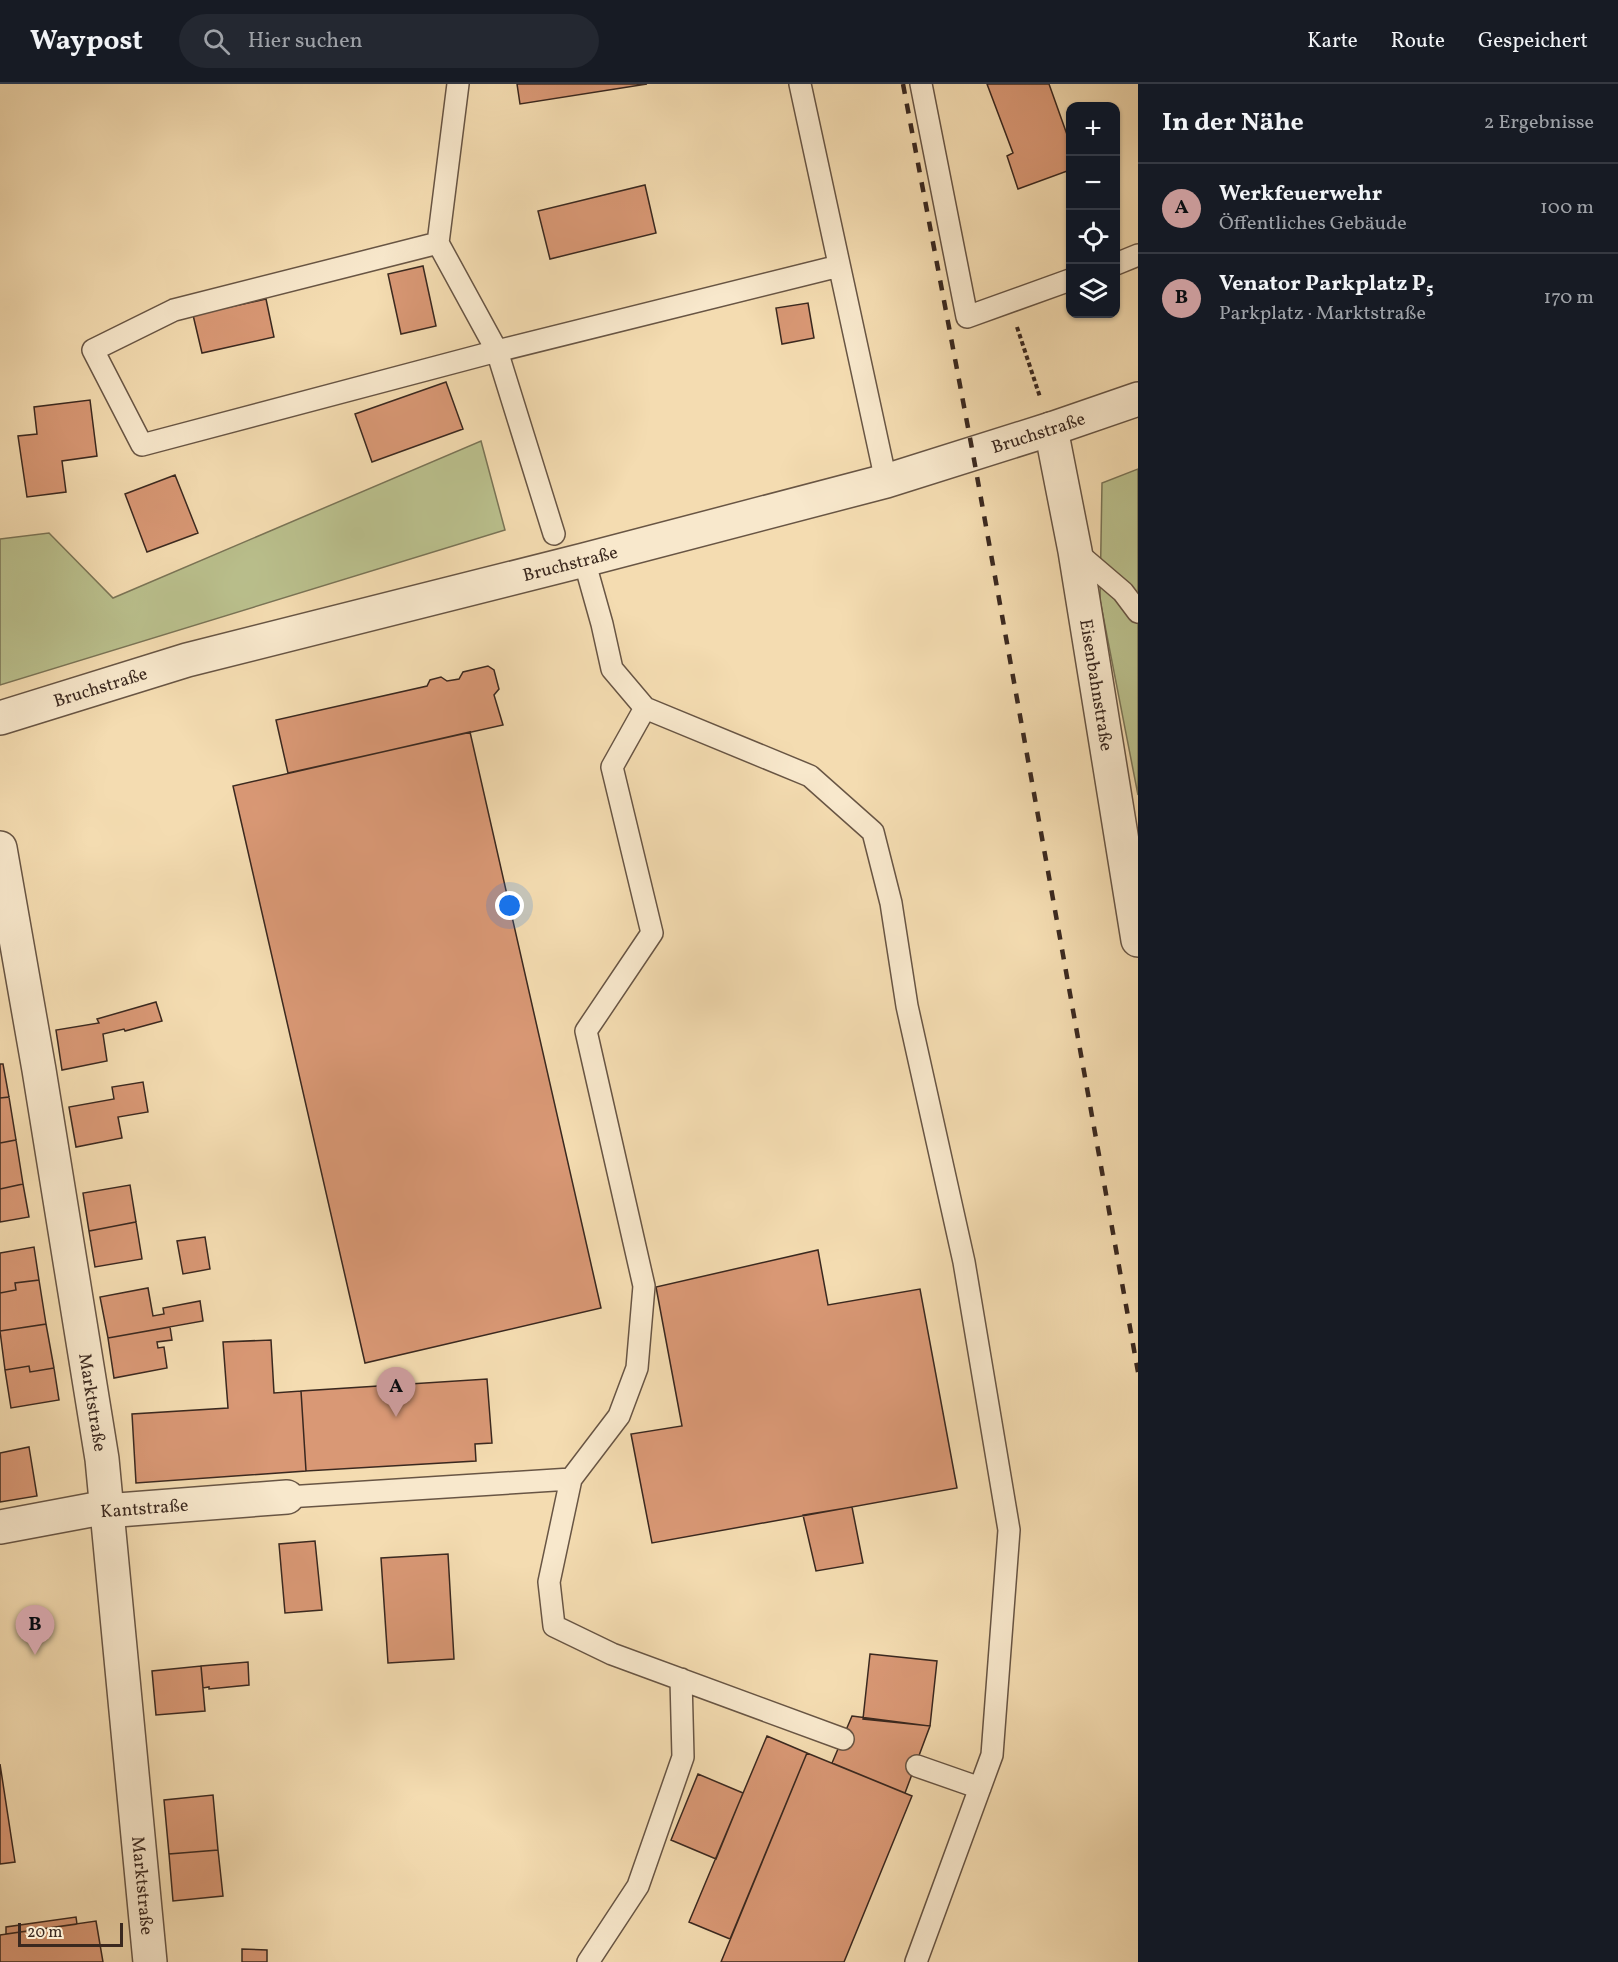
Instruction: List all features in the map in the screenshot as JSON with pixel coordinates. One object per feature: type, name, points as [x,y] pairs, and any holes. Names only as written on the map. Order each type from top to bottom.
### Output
[{"type":"street","name":"Bruchstraße","points":[[0,718],[187,660],[886,481],[1138,399]]},
{"type":"street","name":"Eisenbahnstraße","points":[[1051,429],[1075,551],[1138,940]]},
{"type":"street","name":"Marktstraße","points":[[0,848],[39,1070],[100,1447],[150,1962]]},
{"type":"street","name":"Kantstraße","points":[[0,1527],[92,1510],[105,1511],[287,1497]]},
{"type":"lane","points":[[458,84],[438,243],[497,351],[554,534]]},
{"type":"lane","points":[[800,84],[886,481]]},
{"type":"lane","points":[[921,84],[967,317],[1066,282]]},
{"type":"lane","points":[[438,243],[174,310],[93,350],[142,445],[497,351],[839,266]]},
{"type":"lane","points":[[1120,262],[1138,255]]},
{"type":"lane","points":[[1075,551],[1123,592],[1138,612]]},
{"type":"lane","points":[[584,560],[612,669],[645,708],[810,776],[873,832],[891,903],[907,1006],[964,1262],[1010,1530],[992,1755],[916,1962]]},
{"type":"lane","points":[[645,708],[612,767],[652,933],[586,1031],[644,1286],[637,1368],[619,1416],[571,1479],[549,1582],[554,1626],[612,1654],[843,1739]]},
{"type":"lane","points":[[287,1497],[571,1479]]},
{"type":"lane","points":[[588,1962],[638,1886],[683,1756],[681,1679]]},
{"type":"lane","points":[[917,1766],[980,1788]]},
{"type":"path","points":[[1009,302],[1051,429]]},
{"type":"green space","points":[[481,441],[505,530],[0,685],[0,539],[49,533],[113,598]]},
{"type":"green space","points":[[1138,469],[1138,795],[1100,600],[1102,483]]},
{"type":"building","points":[[517,84],[647,84],[520,104]]},
{"type":"building","points":[[987,84],[1049,84],[1066,132],[1066,171],[1018,189],[1007,156],[1013,153]]},
{"type":"building","points":[[645,185],[656,233],[550,259],[538,211]]},
{"type":"building","points":[[423,266],[436,326],[401,334],[388,274]]},
{"type":"building","points":[[266,299],[274,337],[202,353],[193,315]]},
{"type":"building","points":[[808,303],[814,338],[782,344],[776,308]]},
{"type":"building","points":[[446,382],[463,429],[372,462],[355,414]]},
{"type":"building","points":[[90,400],[97,456],[62,461],[66,492],[27,497],[18,436],[37,434],[34,407]]},
{"type":"building","points":[[175,475],[198,533],[147,552],[125,494]]},
{"type":"building","points":[[488,666],[494,670],[499,689],[494,695],[503,725],[288,773],[276,720],[427,686],[430,680],[441,677],[447,681],[459,679],[463,672]]},
{"type":"building","points":[[470,732],[601,1308],[365,1363],[233,786]]},
{"type":"building","points":[[156,1002],[162,1021],[125,1031],[124,1029],[103,1034],[107,1061],[62,1070],[56,1030],[99,1023],[97,1019]]},
{"type":"building","points":[[0,1064],[3,1064],[9,1097],[0,1098]]},
{"type":"building","points":[[143,1082],[148,1112],[118,1117],[122,1138],[76,1147],[69,1107],[114,1099],[112,1087]]},
{"type":"building","points":[[9,1097],[16,1140],[0,1143],[0,1098]]},
{"type":"building","points":[[16,1140],[23,1184],[0,1189],[0,1143]]},
{"type":"building","points":[[23,1184],[29,1217],[0,1222],[0,1189]]},
{"type":"building","points":[[130,1185],[136,1222],[89,1231],[83,1193]]},
{"type":"building","points":[[136,1222],[142,1259],[95,1267],[89,1231]]},
{"type":"building","points":[[205,1237],[210,1269],[183,1274],[177,1241]]},
{"type":"building","points":[[34,1247],[39,1280],[15,1283],[16,1290],[0,1293],[0,1253]]},
{"type":"building","points":[[818,1250],[828,1305],[920,1289],[957,1488],[652,1543],[631,1434],[682,1426],[656,1287]]},
{"type":"building","points":[[39,1280],[46,1324],[0,1331],[0,1293],[16,1290],[15,1283]]},
{"type":"building","points":[[148,1288],[153,1316],[164,1314],[163,1308],[200,1301],[203,1321],[108,1338],[100,1297]]},
{"type":"building","points":[[46,1324],[54,1368],[30,1372],[29,1366],[5,1370],[0,1331]]},
{"type":"building","points":[[170,1327],[172,1340],[157,1342],[158,1348],[164,1347],[167,1368],[114,1378],[108,1338]]},
{"type":"building","points":[[271,1340],[274,1393],[301,1391],[306,1471],[136,1483],[132,1414],[228,1408],[223,1342]]},
{"type":"building","points":[[29,1366],[30,1372],[54,1368],[59,1400],[11,1408],[5,1370]]},
{"type":"building","points":[[487,1379],[492,1443],[475,1444],[476,1461],[306,1471],[301,1391]]},
{"type":"building","points":[[29,1447],[37,1496],[0,1502],[0,1453]]},
{"type":"building","points":[[852,1507],[863,1563],[816,1571],[803,1515]]},
{"type":"building","points":[[315,1541],[322,1610],[285,1613],[279,1544]]},
{"type":"building","points":[[448,1554],[454,1659],[388,1663],[381,1558]]},
{"type":"building","points":[[870,1654],[937,1661],[930,1726],[863,1719]]},
{"type":"building","points":[[248,1662],[249,1685],[203,1688],[201,1666]]},
{"type":"building","points":[[201,1666],[205,1711],[156,1715],[152,1671]]},
{"type":"building","points":[[852,1716],[930,1726],[905,1793],[832,1763]]},
{"type":"building","points":[[767,1736],[807,1753],[730,1939],[689,1922]]},
{"type":"building","points":[[807,1753],[912,1796],[844,1962],[721,1962]]},
{"type":"building","points":[[0,1764],[15,1862],[0,1864]]},
{"type":"building","points":[[698,1774],[743,1793],[716,1859],[671,1840]]},
{"type":"building","points":[[213,1795],[218,1850],[169,1854],[164,1800]]},
{"type":"building","points":[[218,1850],[223,1896],[173,1901],[169,1854]]},
{"type":"building","points":[[76,1917],[77,1924],[6,1934],[6,1927]]},
{"type":"building","points":[[96,1921],[103,1962],[0,1962],[0,1935]]},
{"type":"building","points":[[242,1949],[267,1950],[267,1962],[242,1962]]},
{"type":"railway","points":[[903,84],[973,454],[1138,1372]]},
{"type":"place","name":"Werkfeuerwehr","points":[[396,1417]]},
{"type":"place","name":"Venator Parkplatz P₅","points":[[35,1655]]}]
